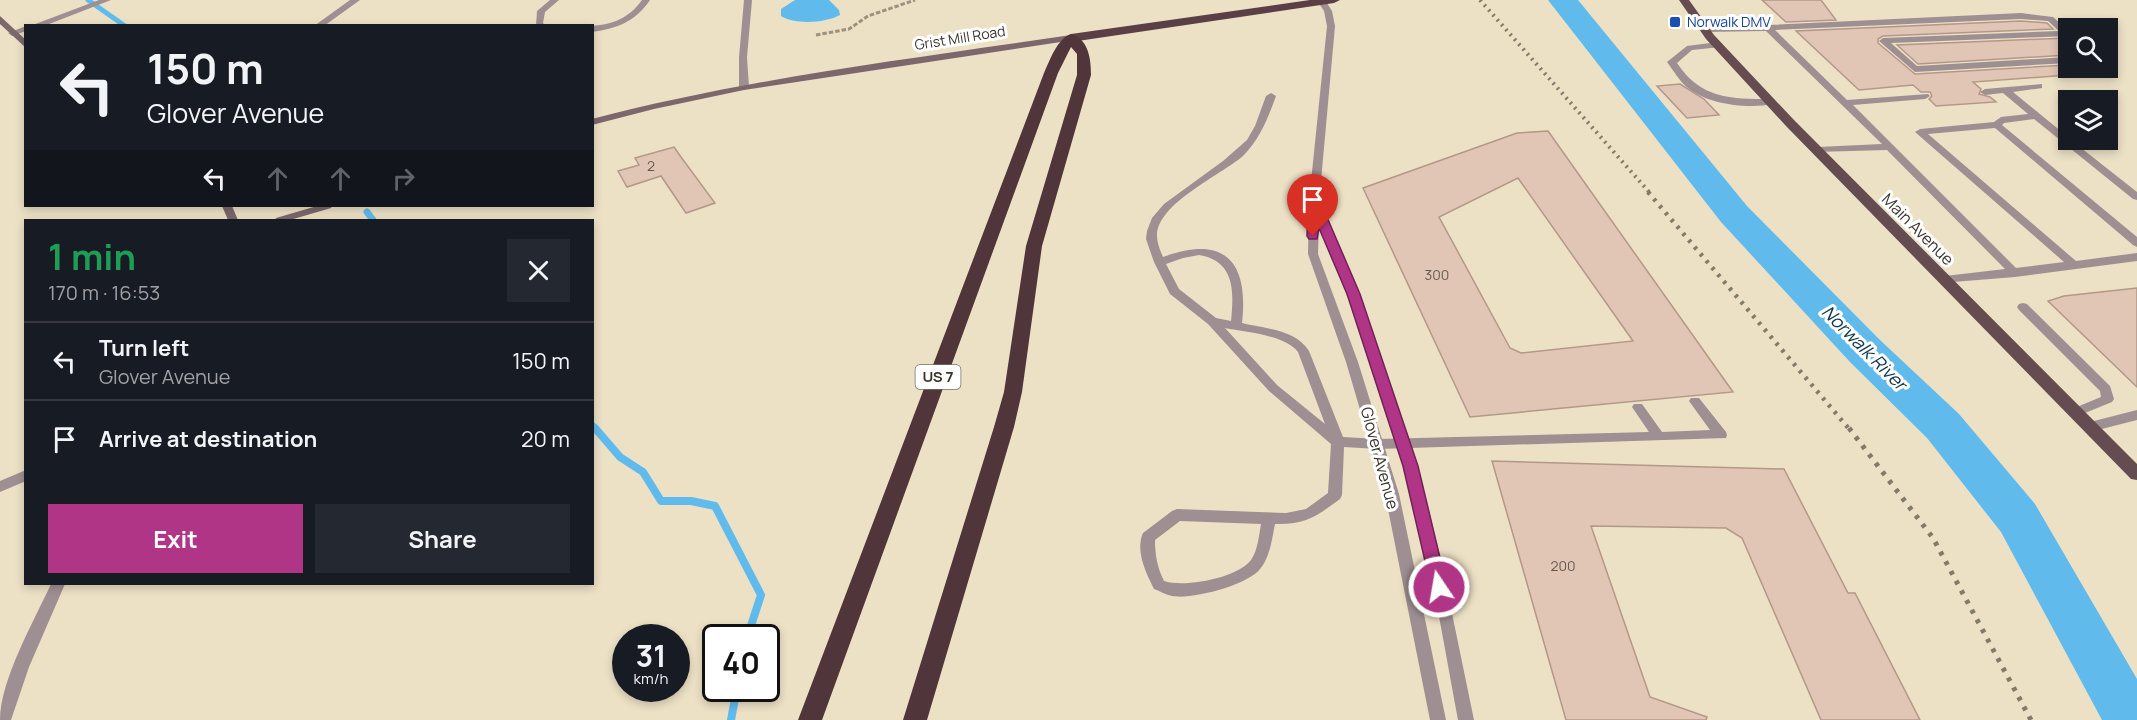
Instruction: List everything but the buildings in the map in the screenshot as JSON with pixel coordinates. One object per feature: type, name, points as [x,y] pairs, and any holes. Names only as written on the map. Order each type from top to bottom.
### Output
[{"type":"highway","name":"Grist Mill Road","points":[[1071,38],[1328,1]]},
{"type":"highway","name":"US 7","points":[[810,720],[1051,73],[1061,51],[1071,38]]},
{"type":"highway","points":[[915,720],[1013,392],[1034,246],[1084,75],[1084,54],[1071,38]]},
{"type":"main road","name":"Main Avenue","points":[[1684,0],[1718,45],[1771,102],[2137,474]]},
{"type":"main road","points":[[0,19],[24,43]]},
{"type":"main road","name":"Grist Mill Road","points":[[594,121],[653,106],[744,87],[1071,38]]},
{"type":"main road","points":[[283,219],[324,207]]},
{"type":"street","points":[[321,24],[356,0]]},
{"type":"street","points":[[541,24],[539,17],[541,11],[555,0]]},
{"type":"street","points":[[594,29],[626,23],[637,14],[646,0]]},
{"type":"street","points":[[744,87],[743,57],[748,0]]},
{"type":"street","points":[[39,24],[104,1]]},
{"type":"street","name":"Glover Avenue","points":[[1328,1],[1331,26],[1314,201],[1312,254],[1352,362],[1392,494],[1438,720]]},
{"type":"street","points":[[1705,29],[2021,16],[2050,19],[2058,25]]},
{"type":"street","points":[[1768,28],[2015,273]]},
{"type":"street","points":[[12,33],[24,29]]},
{"type":"street","points":[[2058,33],[1883,41],[1915,69],[2058,61]]},
{"type":"street","points":[[1718,45],[1690,48],[1672,62],[1701,95],[1742,102],[1771,102]]},
{"type":"street","points":[[1985,92],[2039,86]]},
{"type":"street","points":[[2006,91],[2137,197]]},
{"type":"street","points":[[1271,96],[1261,125],[1250,143],[1231,161],[1164,210],[1152,231],[1153,247],[1174,291],[1212,321],[1273,388],[1338,442],[1378,444],[1721,435],[1695,401]]},
{"type":"street","points":[[1845,103],[1925,96]]},
{"type":"street","points":[[1997,125],[2001,120],[2036,116]]},
{"type":"street","points":[[2073,264],[1920,132],[1997,125],[2137,243]]},
{"type":"street","points":[[1818,150],[1890,147]]},
{"type":"street","name":"Glover Avenue","points":[[1314,201],[1354,294],[1403,443],[1435,565],[1466,720]]},
{"type":"street","points":[[1160,262],[1178,254],[1198,250],[1220,256],[1226,261],[1231,266],[1240,303],[1236,326]]},
{"type":"street","points":[[1946,280],[2137,258]]},
{"type":"street","points":[[2023,307],[2106,389],[2108,399],[2076,412]]},
{"type":"street","points":[[1212,321],[1273,333],[1297,343],[1303,351],[1338,442],[1335,495],[1310,514],[1286,519],[1269,518],[1177,515],[1148,537],[1147,554],[1152,572],[1159,585],[1173,590],[1209,585],[1245,574],[1255,566],[1269,518]]},
{"type":"street","points":[[1638,407],[1659,437]]},
{"type":"street","points":[[2090,427],[2137,415]]},
{"type":"street","points":[[0,488],[24,476]]},
{"type":"street","points":[[3,720],[21,667],[58,585]]},
{"type":"path","points":[[816,35],[849,29],[868,16],[915,0]]},
{"type":"water","points":[[795,0],[829,0],[839,10],[840,15],[827,20],[810,22],[794,21],[781,16],[781,9]]},
{"type":"waterway","points":[[88,0],[122,24]]},
{"type":"waterway","name":"Norwalk River","points":[[1563,0],[1734,214],[1865,351],[1943,426],[2018,518],[2131,720]]},
{"type":"waterway","points":[[367,212],[372,219]]},
{"type":"waterway","points":[[595,428],[620,457],[643,472],[661,501],[691,501],[715,506],[761,595],[752,624]]},
{"type":"waterway","points":[[731,720],[734,702]]},
{"type":"railway","points":[[1480,0],[1650,193]]},
{"type":"railway","points":[[1648,192],[1850,430]]},
{"type":"railway","points":[[1849,428],[1933,538],[2031,720]]},
{"type":"place","name":"Norwalk DMV","points":[[1675,22]]},
{"type":"route","points":[[1313,236],[1314,201],[1354,294],[1411,466],[1439,587]]}]
